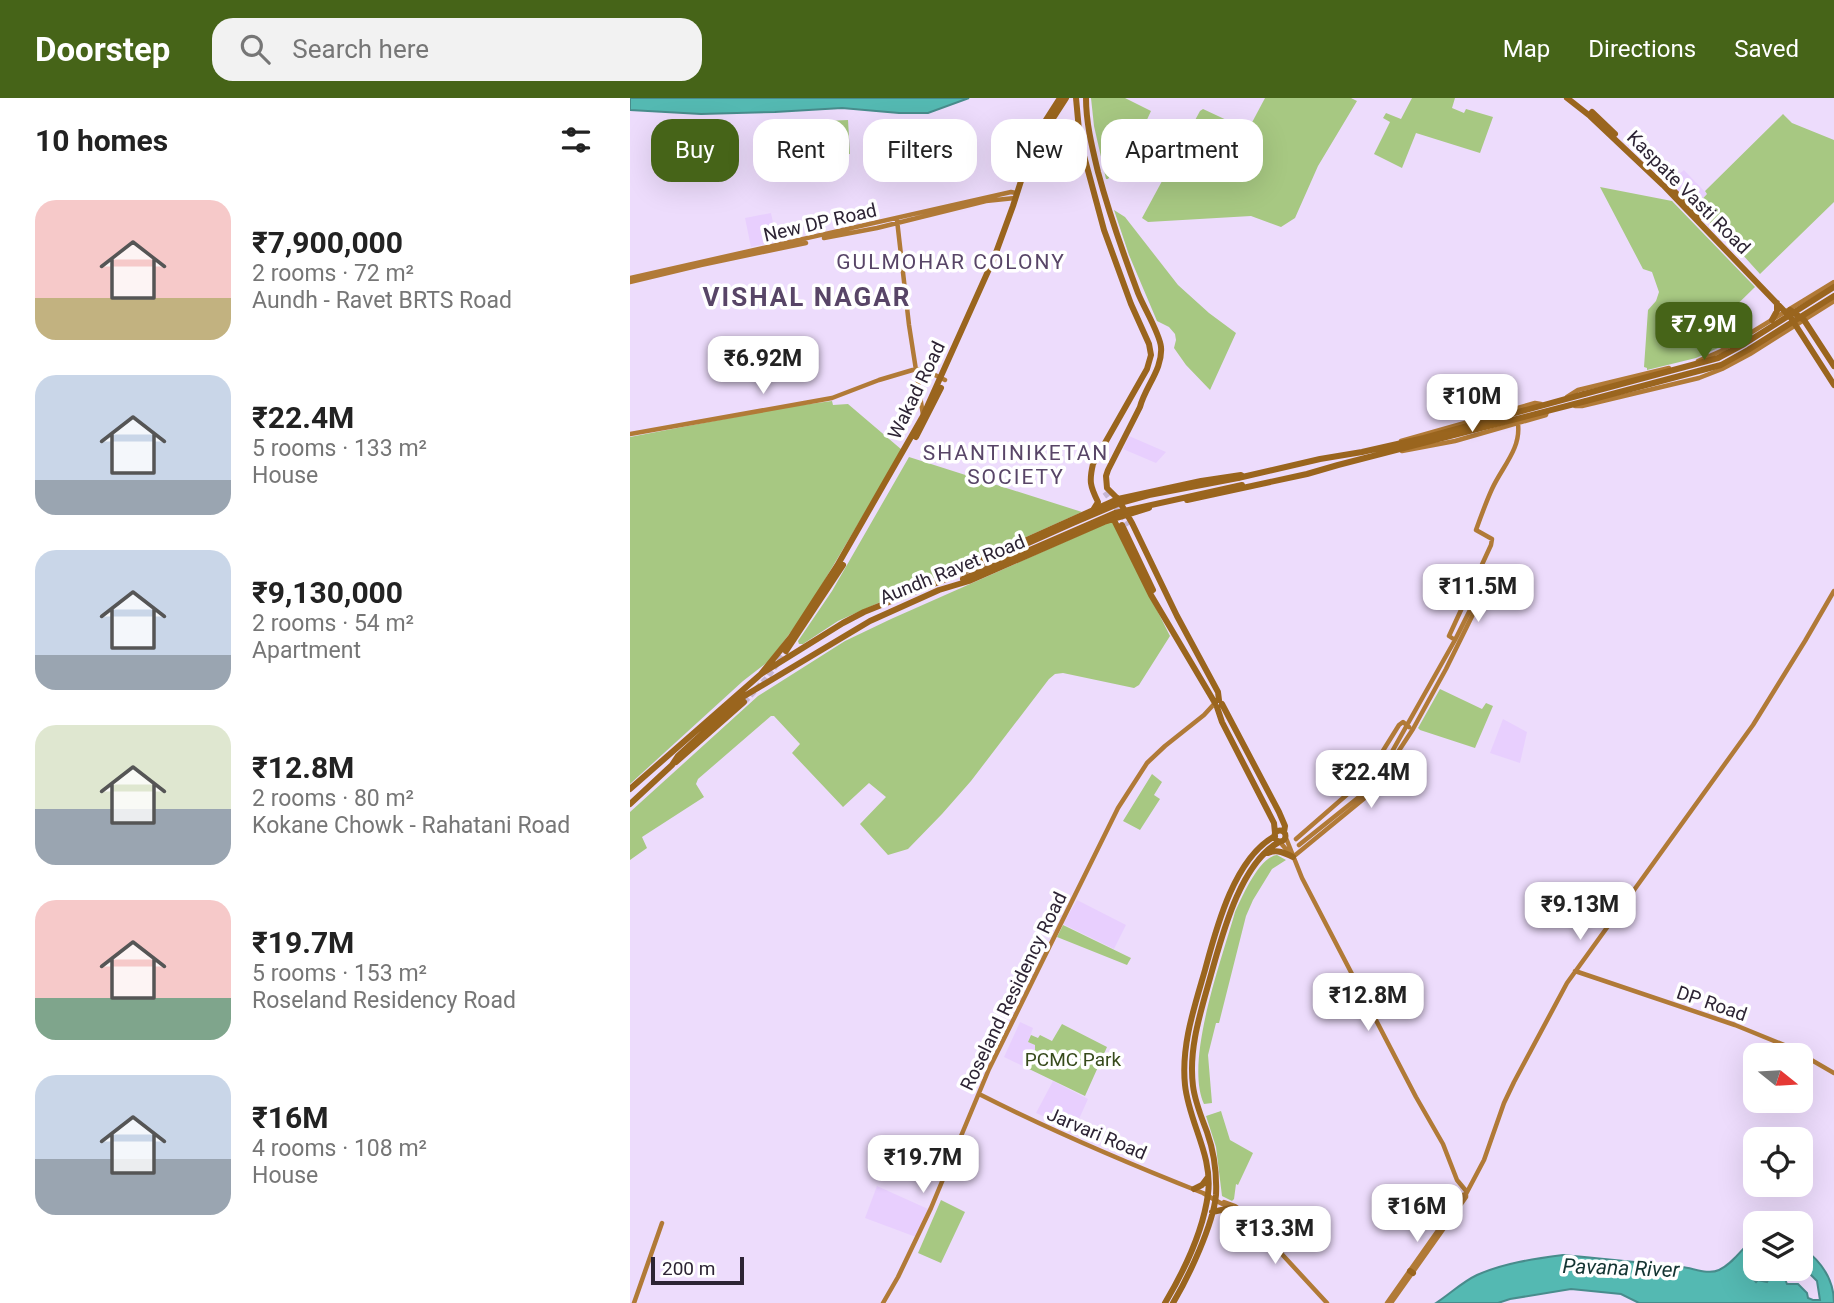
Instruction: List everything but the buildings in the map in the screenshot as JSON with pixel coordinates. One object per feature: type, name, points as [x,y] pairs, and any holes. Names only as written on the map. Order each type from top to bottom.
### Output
[{"type":"main road","name":"Wakad Road","points":[[1018,196],[1035,137],[1059,98]]},
{"type":"main road","name":"Wakad Road","points":[[841,568],[925,417],[993,260],[1037,143],[1066,98]]},
{"type":"main road","points":[[1076,98],[1080,141],[1098,211],[1151,355],[1135,396],[1096,467],[1094,481],[1099,498]]},
{"type":"main road","points":[[937,582],[960,569],[1093,510],[1099,498],[1102,472],[1160,361],[1161,346],[1106,203],[1090,139],[1086,98]]},
{"type":"main road","name":"Kaspate Vasti Road","points":[[1567,98],[1590,116],[1663,186],[1787,311]]},
{"type":"main road","name":"Kaspate Vasti Road","points":[[1574,98],[1666,183],[1787,311]]},
{"type":"main road","points":[[1058,111],[1069,109],[1077,117]]},
{"type":"main road","points":[[1585,397],[1718,358],[1834,285]]},
{"type":"main road","points":[[1131,304],[1141,299]]},
{"type":"main road","points":[[1099,498],[1122,498],[1237,474],[1247,475],[1396,448],[1538,414],[1564,402],[1721,365],[1834,299]]},
{"type":"main road","points":[[1772,320],[1777,311],[1777,303]]},
{"type":"main road","points":[[1787,311],[1804,320],[1834,366]]},
{"type":"main road","points":[[1787,311],[1834,385]]},
{"type":"main road","points":[[1143,376],[1096,458],[1089,477],[1090,483],[1113,519],[1151,595],[1218,705]]},
{"type":"main road","points":[[1143,397],[1106,476],[1107,488],[1122,498],[1129,514],[1128,524],[1169,622]]},
{"type":"main road","points":[[1404,446],[1531,408],[1546,408]]},
{"type":"main road","name":"Wakad Road","points":[[761,674],[791,637],[837,566],[925,417]]},
{"type":"main road","name":"Aundh Ravet Road","points":[[630,804],[741,698],[870,621],[1113,519],[1244,484],[1307,474],[1396,448]]},
{"type":"main road","points":[[937,582],[962,576],[1115,513],[1244,484],[1247,475]]},
{"type":"main road","points":[[1128,524],[1167,600],[1174,608]]},
{"type":"main road","points":[[1128,524],[1218,692],[1222,722],[1281,837]]},
{"type":"main road","points":[[786,651],[841,568]]},
{"type":"main road","points":[[796,654],[793,650],[797,641],[841,568]]},
{"type":"main road","points":[[939,590],[962,576]]},
{"type":"main road","name":"Aundh Ravet Road","points":[[630,789],[761,674],[854,618],[937,582]]},
{"type":"main road","points":[[672,765],[744,702]]},
{"type":"main road","points":[[1165,1303],[1192,1246],[1216,1181],[1213,1157],[1193,1085],[1194,1046],[1200,1014],[1225,926],[1242,887],[1261,856],[1281,837]]},
{"type":"main road","points":[[1173,1303],[1188,1275],[1212,1212],[1204,1146],[1185,1086],[1189,1030],[1214,936],[1235,883],[1263,842],[1281,837]]},
{"type":"main road","points":[[1261,856],[1272,851],[1293,857]]},
{"type":"main road","points":[[1194,1189],[1202,1185],[1208,1177]]},
{"type":"main road","points":[[1212,1212],[1234,1208]]},
{"type":"street","name":"New DP Road","points":[[630,280],[700,261],[1018,196]]},
{"type":"street","points":[[897,220],[909,325],[925,417]]},
{"type":"street","points":[[1564,402],[1578,390],[1705,358],[1834,285]]},
{"type":"street","points":[[1564,402],[1582,406],[1709,374],[1733,364],[1834,299]]},
{"type":"street","points":[[630,434],[832,398],[916,369],[925,370],[943,379]]},
{"type":"street","points":[[1535,403],[1546,408],[1546,415],[1455,441],[1407,450],[1396,448],[1402,440],[1535,403]]},
{"type":"street","points":[[1458,639],[1449,636],[1492,545],[1492,539],[1476,530],[1492,488],[1515,447],[1519,435],[1518,424]]},
{"type":"street","points":[[1389,1303],[1466,1193],[1484,1160],[1513,1085],[1559,996],[1746,736],[1834,591]]},
{"type":"street","points":[[1299,845],[1372,792],[1481,598],[1477,596],[1467,622]]},
{"type":"street","name":"Roseland Residency Road","points":[[883,1303],[931,1208],[989,1069],[1131,788],[1154,756],[1218,705]]},
{"type":"street","points":[[1293,857],[1299,845],[1366,778],[1398,725],[1403,722],[1410,727]]},
{"type":"street","points":[[1299,845],[1292,835],[1281,837],[1443,1144],[1457,1180],[1466,1193]]},
{"type":"street","name":"DP Road","points":[[1576,971],[1727,1022],[1791,1048],[1834,1073]]},
{"type":"street","name":"Jarvari Road","points":[[979,1094],[1079,1142],[1235,1206],[1234,1208],[1242,1211],[1327,1303]]},
{"type":"street","points":[[634,1303],[662,1223]]},
{"type":"shaded area","points":[[1684,170],[1707,194],[1694,208],[1669,183]]},
{"type":"shaded area","points":[[771,213],[777,241],[751,247],[745,218]]},
{"type":"shaded area","points":[[1129,436],[1166,452],[1156,463],[1123,449]]},
{"type":"shaded area","points":[[1503,719],[1527,732],[1520,763],[1490,753]]},
{"type":"shaded area","points":[[1077,900],[1126,925],[1114,949],[1063,924]]},
{"type":"shaded area","points":[[1020,1022],[1033,1028],[1028,1042],[1035,1045],[1035,1052],[1027,1068],[1004,1057]]},
{"type":"shaded area","points":[[1053,1081],[1088,1099],[1074,1130],[1036,1113]]},
{"type":"shaded area","points":[[877,1186],[928,1209],[916,1237],[865,1218]]},
{"type":"green space","points":[[1091,98],[1125,98],[1151,111],[1147,119],[1101,119],[1101,157]]},
{"type":"green space","points":[[1265,98],[1351,98],[1357,101],[1318,166],[1295,218],[1281,227],[1251,216],[1148,222],[1142,218],[1162,182],[1263,182],[1263,119],[1254,119]]},
{"type":"green space","points":[[1412,98],[1455,98],[1452,108],[1464,113],[1466,109],[1493,117],[1480,153],[1416,133],[1402,168],[1374,154],[1390,122],[1383,118],[1386,113],[1401,119]]},
{"type":"green space","points":[[1203,109],[1224,119],[1196,119]]},
{"type":"green space","points":[[1783,114],[1792,123],[1834,140],[1834,202],[1760,274],[1732,243],[1694,208],[1707,194],[1705,191]]},
{"type":"green space","points":[[1600,187],[1672,201],[1755,287],[1707,334],[1718,348],[1696,358],[1647,370],[1644,367],[1648,310],[1656,301],[1659,292],[1652,272],[1643,269]]},
{"type":"green space","points":[[1114,210],[1125,217],[1178,285],[1236,333],[1210,390],[1174,348],[1175,334],[1169,327],[1157,321],[1129,255]]},
{"type":"green space","points":[[832,401],[833,405],[848,404],[902,450],[805,613],[769,661],[743,681],[630,784],[630,437]]},
{"type":"green space","points":[[909,457],[1082,512],[838,621],[799,644],[798,641],[832,591]]},
{"type":"green space","points":[[1112,521],[1170,636],[1139,685],[1134,688],[1063,673],[1055,674],[971,781],[908,849],[888,855],[860,824],[886,797],[869,783],[843,807],[792,753],[800,744],[771,716],[698,779],[696,784],[704,797],[642,837],[647,848],[630,860],[630,812],[758,696],[845,641]]},
{"type":"green space","points":[[1440,689],[1482,709],[1486,703],[1493,706],[1475,748],[1418,728]]},
{"type":"green space","points":[[1152,774],[1162,782],[1154,795],[1160,799],[1140,830],[1123,821]]},
{"type":"green space","points":[[1277,855],[1286,860],[1272,869],[1246,916],[1219,1023],[1216,1023],[1208,1055],[1212,1103],[1204,1104],[1199,1085],[1202,1037],[1222,956],[1235,912],[1247,888],[1264,863]]},
{"type":"green space","points":[[1063,925],[1131,958],[1127,965],[1057,937]]},
{"type":"green space","name":"PCMC Park","points":[[1062,1024],[1107,1047],[1085,1096],[1027,1068],[1035,1052],[1035,1045],[1028,1042],[1031,1035],[1038,1038],[1040,1035],[1052,1041]]},
{"type":"green space","points":[[1221,1111],[1230,1140],[1253,1153],[1238,1185],[1236,1184],[1232,1201],[1222,1196],[1216,1147],[1206,1116]]},
{"type":"green space","points":[[941,1200],[965,1212],[941,1263],[918,1253]]},
{"type":"water","points":[[630,98],[969,98],[928,113],[842,108],[701,114],[630,110]]},
{"type":"water","name":"Pavana River","points":[[1743,1249],[1743,1281],[1786,1281],[1787,1284],[1798,1284],[1808,1298],[1820,1300],[1817,1281],[1813,1277],[1813,1256],[1826,1272],[1832,1286],[1834,1303],[1639,1303],[1621,1294],[1571,1289],[1498,1303],[1436,1303],[1466,1281],[1487,1271],[1519,1262],[1563,1255],[1667,1265],[1705,1272],[1719,1270]]},
{"type":"tunnel","points":[[1105,492],[1129,525]]},
{"type":"tunnel","points":[[744,702],[766,679],[786,651]]},
{"type":"district","name":"GULMOHAR COLONY","points":[[951,262]]},
{"type":"district","name":"VISHAL NAGAR","points":[[807,297]]},
{"type":"district","name":"SHANTINIKETAN SOCIETY","points":[[1016,465]]}]
